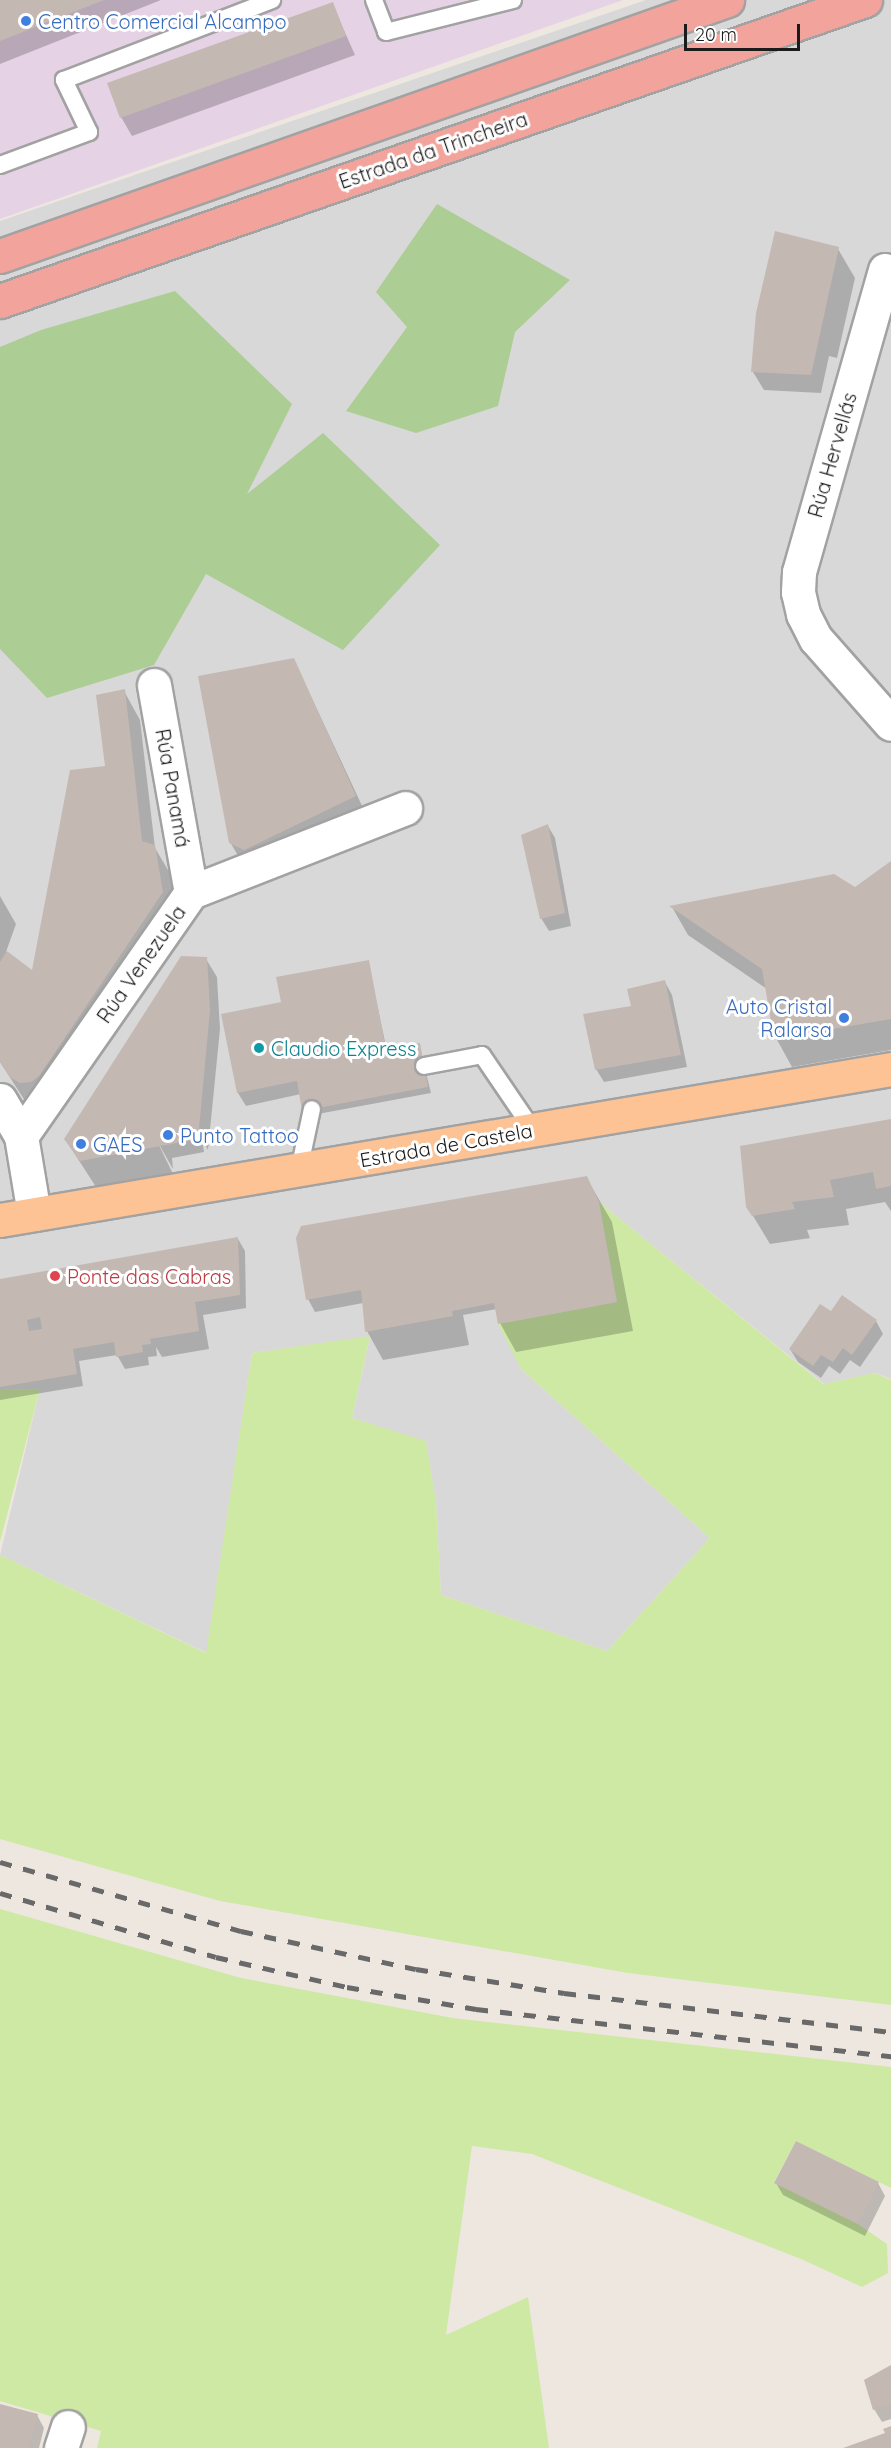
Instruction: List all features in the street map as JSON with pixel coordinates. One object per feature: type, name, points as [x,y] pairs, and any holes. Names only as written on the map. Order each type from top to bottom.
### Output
[{"type":"highway","points":[[0,256],[727,0]]},
{"type":"highway","name":"Estrada da Trincheira","points":[[0,301],[865,0]]},
{"type":"main road","name":"Estrada de Castela","points":[[0,1220],[891,1069]]},
{"type":"street","name":"Rúa Hervellás","points":[[885,270],[799,572],[803,614],[816,639],[891,724]]},
{"type":"street","name":"Rúa Panamá","points":[[154,685],[192,892]]},
{"type":"street","name":"Rúa Venezuela","points":[[21,1136],[192,892],[405,808]]},
{"type":"street","points":[[0,1100],[21,1136],[34,1214]]},
{"type":"lane","points":[[0,165],[89,132],[64,80],[273,0]]},
{"type":"lane","points":[[374,0],[387,32],[513,0]]},
{"type":"lane","points":[[424,1066],[482,1055],[533,1130]]},
{"type":"lane","points":[[299,1170],[312,1109]]},
{"type":"shaded area","points":[[0,0],[623,0],[0,219]]},
{"type":"shaded area","points":[[646,0],[891,0],[891,1379],[875,1373],[824,1384],[600,1203],[617,1302],[499,1323],[521,1369],[710,1538],[607,1651],[441,1595],[436,1502],[426,1442],[352,1418],[370,1337],[252,1353],[207,1653],[0,1555],[40,1389],[0,1390],[0,221]]},
{"type":"green space","points":[[437,204],[570,280],[515,332],[498,406],[416,433],[346,411],[407,327],[376,292]]},
{"type":"green space","points":[[175,291],[292,404],[247,494],[323,433],[440,545],[343,650],[206,574],[154,665],[47,698],[0,649],[0,347],[41,330]]},
{"type":"green space","points":[[599,1202],[823,1384],[875,1373],[891,1380],[891,2005],[628,1973],[220,1901],[0,1839],[0,1555],[206,1653],[252,1353],[370,1336],[352,1418],[426,1441],[436,1502],[441,1595],[607,1651],[710,1538],[521,1369],[498,1324],[617,1302]]},
{"type":"green space","points":[[40,1389],[0,1542],[0,1390]]},
{"type":"green space","points":[[0,1909],[241,1978],[453,2018],[891,2067],[891,2188],[796,2141],[774,2182],[858,2224],[887,2244],[888,2273],[862,2287],[801,2259],[532,2154],[472,2146],[446,2335],[528,2297],[549,2448],[97,2448],[101,2431],[0,2401]]},
{"type":"building","name":"Centro Comercial Alcampo","points":[[0,0],[104,0],[0,41]]},
{"type":"building","points":[[333,2],[346,36],[120,118],[107,83]]},
{"type":"building","points":[[775,231],[839,247],[811,375],[751,372],[756,313]]},
{"type":"building","points":[[294,658],[356,796],[244,850],[229,843],[198,676]]},
{"type":"building","points":[[125,689],[142,841],[155,845],[163,892],[39,1076],[31,1082],[20,1083],[11,1078],[0,1062],[0,962],[7,951],[32,970],[70,770],[105,766],[96,695]]},
{"type":"building","points":[[548,824],[565,913],[540,919],[521,835]]},
{"type":"building","points":[[891,861],[891,1019],[774,1039],[762,969],[669,906],[834,874],[855,887]]},
{"type":"building","points":[[181,956],[207,957],[210,1010],[198,1139],[80,1161],[64,1139]]},
{"type":"building","points":[[369,960],[386,1050],[420,1043],[428,1087],[302,1111],[297,1081],[237,1093],[221,1014],[281,1002],[276,977]]},
{"type":"building","points":[[665,980],[681,1055],[595,1070],[583,1014],[631,1006],[627,989]]},
{"type":"building","points":[[891,1119],[891,1186],[876,1189],[873,1172],[830,1180],[834,1197],[792,1202],[795,1209],[752,1216],[746,1207],[740,1146]]},
{"type":"building","points":[[587,1176],[599,1202],[617,1302],[498,1324],[494,1303],[452,1311],[453,1316],[365,1332],[361,1290],[306,1300],[296,1238],[301,1226]]},
{"type":"building","points":[[238,1237],[240,1295],[195,1302],[199,1331],[150,1339],[151,1344],[142,1345],[143,1352],[116,1357],[114,1342],[73,1349],[77,1374],[0,1387],[0,1279]],"holes":[[[40,1317],[42,1329],[29,1331],[27,1320]]]},
{"type":"building","points":[[842,1295],[877,1320],[852,1355],[843,1348],[833,1362],[821,1355],[813,1366],[789,1349],[820,1304],[831,1311]]},
{"type":"building","points":[[796,2141],[879,2182],[858,2224],[774,2183]]},
{"type":"building","points":[[891,2365],[891,2404],[873,2410],[864,2380]]},
{"type":"building","points":[[0,2404],[38,2414],[28,2448],[0,2448]]},
{"type":"building","points":[[891,2426],[891,2448],[843,2448],[885,2433],[883,2429]]},
{"type":"railway","points":[[0,1862],[241,1931],[416,1969],[564,1993],[891,2032]]},
{"type":"railway","points":[[0,1893],[216,1957],[347,1987],[476,2009],[891,2056]]},
{"type":"place","name":"Centro Comercial Alcampo","points":[[26,21]]},
{"type":"place","name":"Auto Cristal Ralarsa","points":[[844,1018]]},
{"type":"place","name":"Claudio Express","points":[[259,1048]]},
{"type":"place","name":"Punto Tattoo","points":[[168,1135]]},
{"type":"place","name":"GAES","points":[[81,1144]]},
{"type":"place","name":"Ponte das Cabras","points":[[55,1276]]}]
